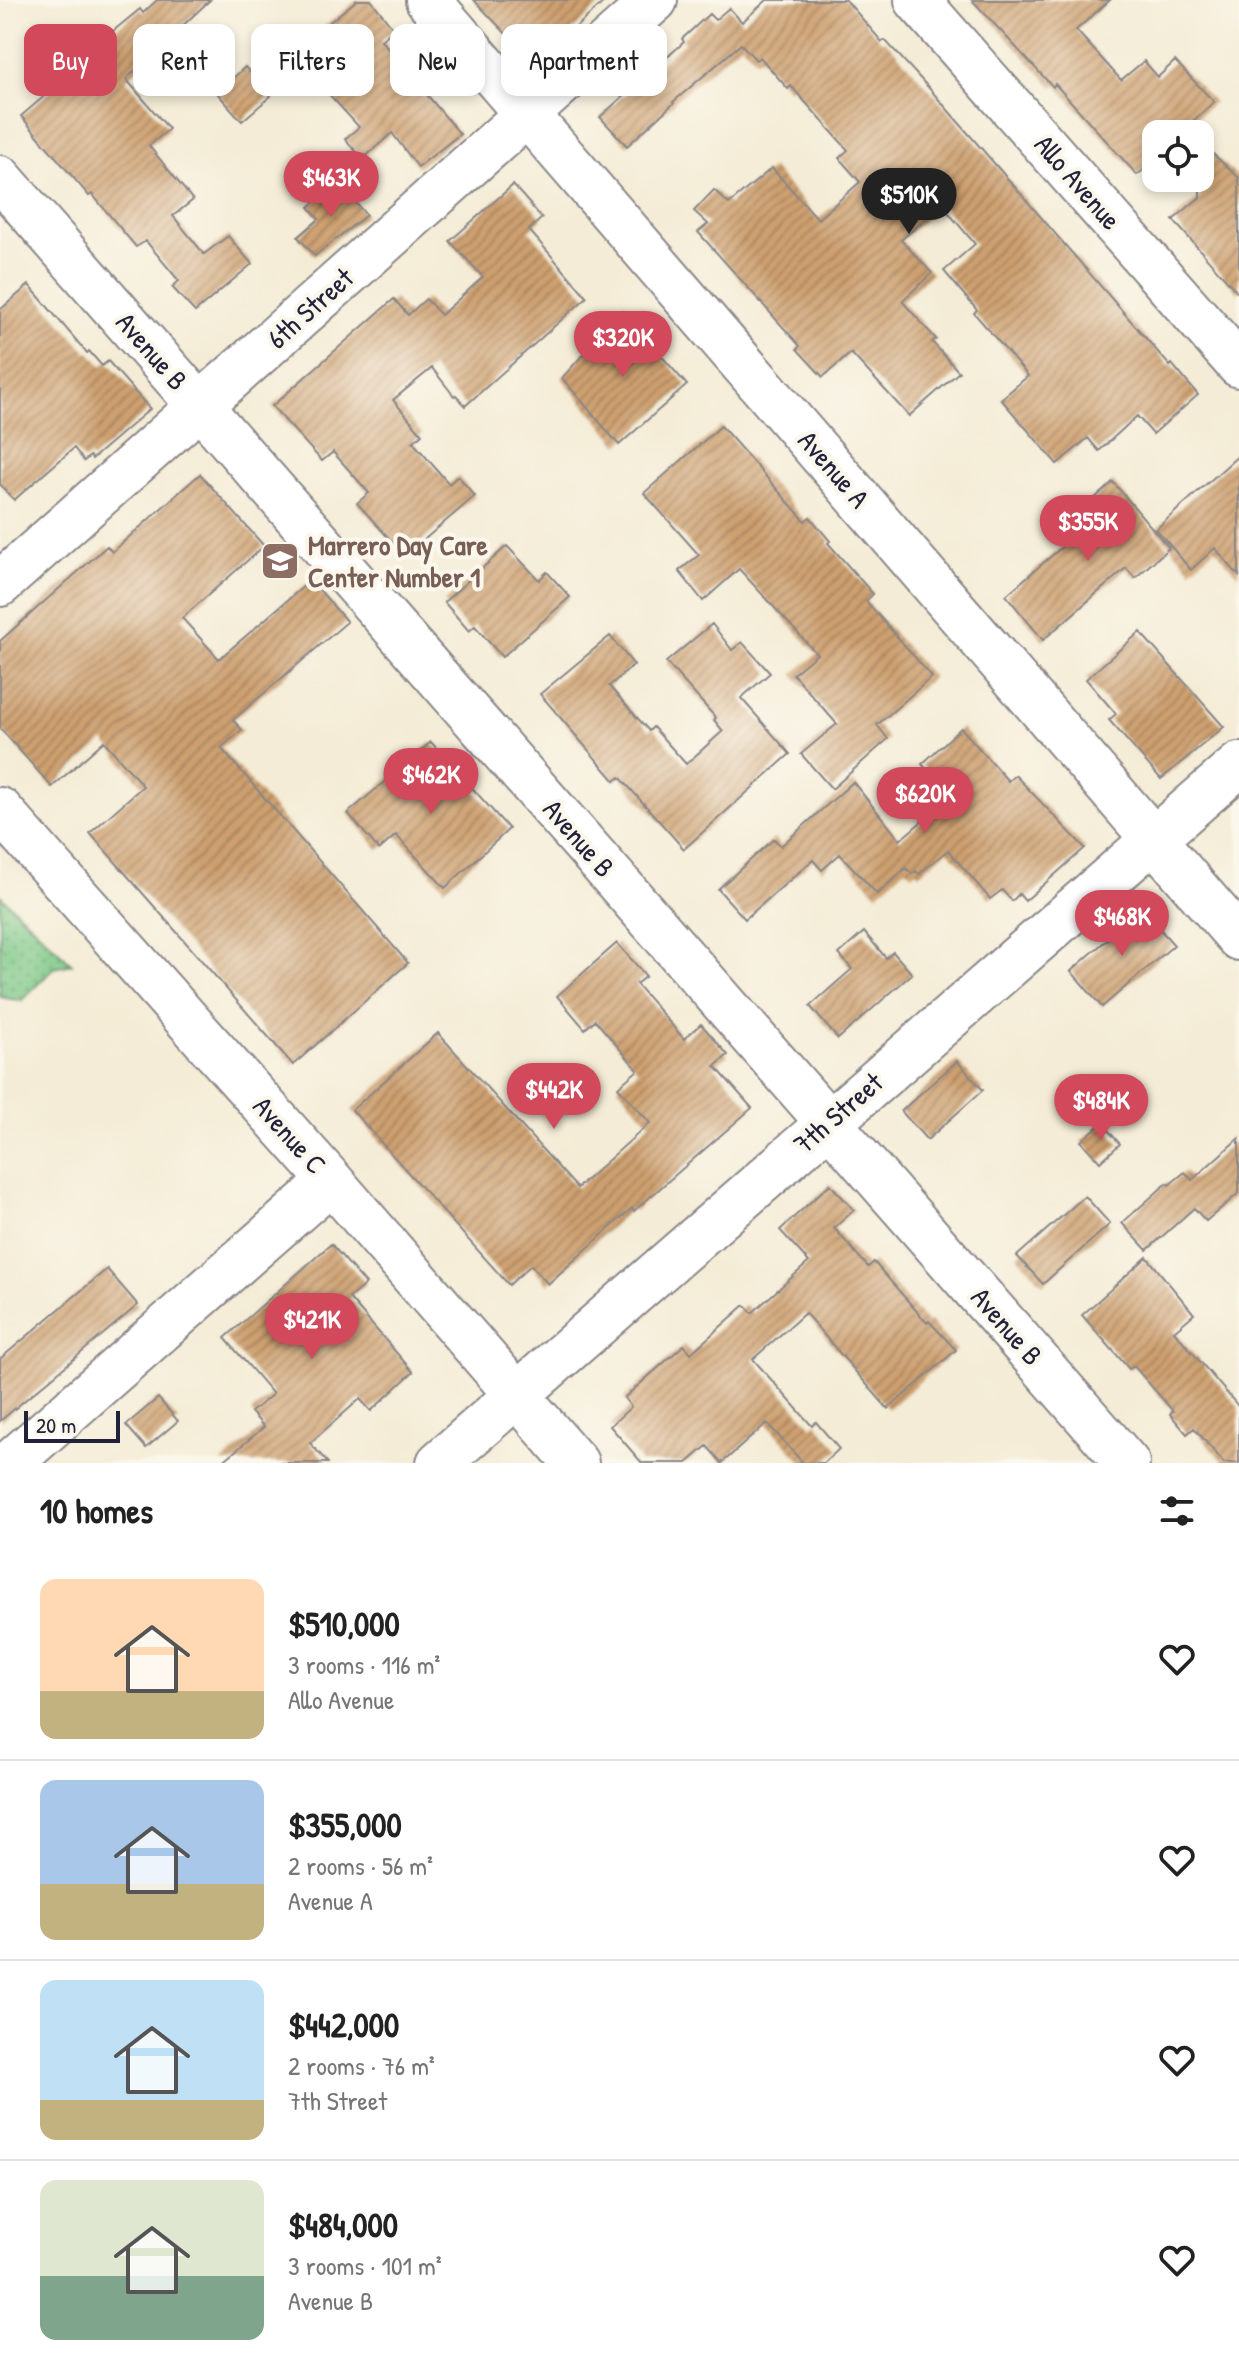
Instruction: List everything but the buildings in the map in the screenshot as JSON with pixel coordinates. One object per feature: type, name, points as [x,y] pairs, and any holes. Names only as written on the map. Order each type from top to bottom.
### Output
[{"type":"street","name":"Avenue A","points":[[428,0],[1239,938]]},
{"type":"street","name":"6th Street","points":[[0,584],[655,0]]},
{"type":"street","name":"Allo Avenue","points":[[917,0],[1239,365]]},
{"type":"street","name":"Avenue B","points":[[0,178],[1127,1463]]},
{"type":"street","name":"7th Street","points":[[439,1463],[1239,765]]},
{"type":"street","name":"Avenue C","points":[[0,810],[331,1181],[576,1463]]},
{"type":"street","points":[[10,1463],[331,1181]]},
{"type":"green space","points":[[0,895],[72,964],[54,968],[21,1001],[0,997]]},
{"type":"place","name":"Marrero Day Care Center Number 1","points":[[280,561]]}]
